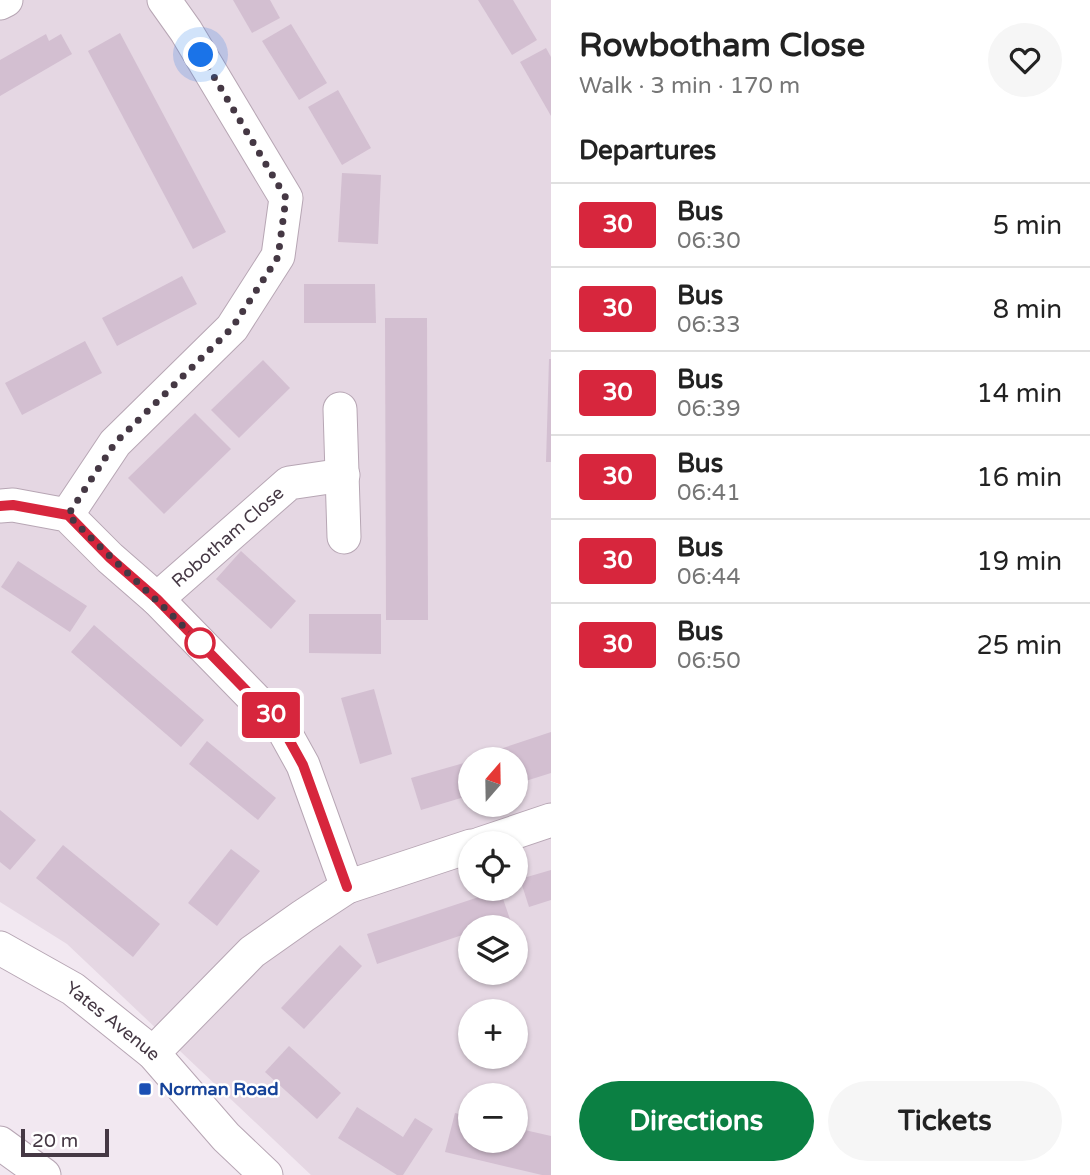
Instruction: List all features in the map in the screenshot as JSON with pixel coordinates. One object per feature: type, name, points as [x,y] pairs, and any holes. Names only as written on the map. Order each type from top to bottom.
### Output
[{"type":"street","points":[[0,3],[6,0]]},
{"type":"street","points":[[68,515],[115,443],[232,328],[278,257],[286,198],[186,31],[164,0]]},
{"type":"street","points":[[340,409],[344,537]]},
{"type":"street","name":"Robotham Close","points":[[157,599],[289,483],[343,475]]},
{"type":"street","points":[[0,506],[13,505],[68,515],[110,558],[157,599],[282,727],[303,765],[347,887]]},
{"type":"street","points":[[518,831],[551,820]]},
{"type":"street","points":[[153,1053],[252,952],[347,887],[458,850]]},
{"type":"street","name":"Yates Avenue","points":[[0,948],[73,989],[153,1053],[226,1137],[266,1175]]},
{"type":"street","points":[[0,1143],[44,1175]]},
{"type":"shaded area","points":[[0,0],[551,0],[551,1175],[311,1175],[67,944],[0,902]]},
{"type":"building","points":[[233,0],[270,0],[280,18],[252,33]]},
{"type":"building","points":[[478,0],[513,0],[537,40],[512,55]]},
{"type":"building","points":[[291,24],[327,83],[299,100],[262,41]]},
{"type":"building","points":[[120,33],[226,232],[193,249],[88,51]]},
{"type":"building","points":[[46,34],[49,41],[61,34],[72,54],[0,96],[0,60]]},
{"type":"building","points":[[546,48],[551,57],[551,116],[520,62]]},
{"type":"building","points":[[338,90],[371,148],[342,165],[308,107]]},
{"type":"building","points":[[342,173],[381,175],[378,244],[338,242]]},
{"type":"building","points":[[182,276],[197,304],[117,346],[102,318]]},
{"type":"building","points":[[304,284],[375,284],[376,323],[304,323]]},
{"type":"building","points":[[385,318],[427,318],[428,620],[386,620]]},
{"type":"building","points":[[85,341],[102,373],[22,415],[5,383]]},
{"type":"building","points":[[549,359],[551,462],[546,462]]},
{"type":"building","points":[[263,360],[290,388],[239,438],[211,410]]},
{"type":"building","points":[[195,413],[231,449],[164,514],[128,478]]},
{"type":"building","points":[[241,551],[296,601],[271,629],[216,579]]},
{"type":"building","points":[[18,561],[87,606],[70,632],[1,587]]},
{"type":"building","points":[[309,614],[381,614],[381,654],[309,653]]},
{"type":"building","points":[[94,625],[204,720],[181,747],[71,652]]},
{"type":"building","points":[[374,689],[392,754],[360,764],[341,698]]},
{"type":"building","points":[[551,732],[551,773],[528,780],[528,747],[506,747]]},
{"type":"building","points":[[207,741],[276,798],[258,820],[189,764]]},
{"type":"building","points":[[458,765],[458,799],[421,810],[411,778]]},
{"type":"building","points":[[0,810],[36,840],[10,870],[0,862]]},
{"type":"building","points":[[63,845],[160,924],[133,957],[36,878]]},
{"type":"building","points":[[231,849],[260,871],[217,926],[188,903]]},
{"type":"building","points":[[551,870],[551,900],[529,907],[528,877]]},
{"type":"building","points":[[467,901],[504,901],[509,915],[458,915],[458,936],[377,964],[367,934]]},
{"type":"building","points":[[340,945],[362,966],[304,1029],[281,1008]]},
{"type":"building","points":[[289,1046],[341,1093],[317,1119],[265,1072]]},
{"type":"building","points":[[357,1107],[403,1137],[415,1118],[433,1129],[403,1175],[397,1175],[338,1138]]},
{"type":"building","points":[[455,1113],[458,1114],[458,1153],[528,1153],[528,1131],[551,1136],[551,1175],[542,1175],[445,1152]]},
{"type":"bus line","name":"30","points":[[0,506],[13,505],[68,515],[110,558],[157,599],[282,727],[303,765],[347,887]]},
{"type":"place","name":"Norman Road","points":[[145,1089]]},
{"type":"route","points":[[200,643],[68,515],[115,443],[232,328],[278,257],[286,198],[201,55]]}]
